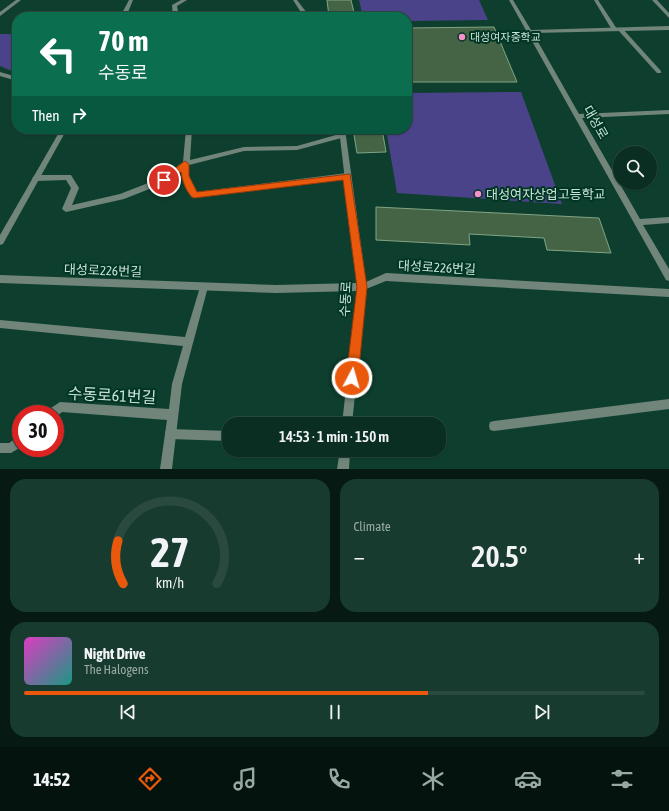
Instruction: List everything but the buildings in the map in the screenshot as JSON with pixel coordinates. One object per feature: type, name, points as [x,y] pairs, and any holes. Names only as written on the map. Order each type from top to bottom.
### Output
[{"type":"street","points":[[0,14],[19,0]]},
{"type":"street","points":[[125,12],[131,0]]},
{"type":"street","points":[[175,12],[174,5],[185,0]]},
{"type":"street","points":[[294,0],[303,12]]},
{"type":"street","name":"대성로","points":[[511,0],[669,277]]},
{"type":"street","points":[[596,0],[617,29],[659,72]]},
{"type":"street","points":[[654,0],[669,16]]},
{"type":"street","points":[[529,32],[669,28]]},
{"type":"street","points":[[0,74],[12,78]]},
{"type":"street","points":[[576,116],[669,112]]},
{"type":"street","points":[[0,242],[61,134]]},
{"type":"street","points":[[188,134],[185,176],[194,195],[347,176]]},
{"type":"street","points":[[36,178],[68,177],[75,188],[66,209],[121,198],[164,180],[185,164],[244,149],[297,148],[336,134]]},
{"type":"street","name":"수동로","points":[[342,134],[362,287],[348,417]]},
{"type":"street","points":[[637,222],[669,220]]},
{"type":"street","name":"대성로226번길","points":[[0,280],[276,289],[362,287],[386,277],[669,293]]},
{"type":"street","points":[[166,469],[177,384],[204,287]]},
{"type":"street","points":[[0,324],[189,342]]},
{"type":"street","points":[[494,426],[669,404]]},
{"type":"street","name":"수동로61번길","points":[[64,408],[173,415]]},
{"type":"street","points":[[170,434],[222,436]]},
{"type":"street","points":[[0,448],[12,447]]},
{"type":"street","points":[[343,469],[344,457]]},
{"type":"shaded area","points":[[359,0],[479,0],[488,20],[412,21],[412,12],[362,12]]},
{"type":"shaded area","points":[[0,34],[12,34],[12,71],[0,66]]},
{"type":"shaded area","points":[[521,92],[562,204],[397,193],[387,134],[412,134],[412,93]]},
{"type":"place","name":"대성여자중학교","points":[[462,37]]},
{"type":"place","name":"대성여자상업고등학교","points":[[478,194]]},
{"type":"route","points":[[164,180],[185,164],[185,176],[194,195],[280,186],[347,176],[362,287],[352,378]]}]
